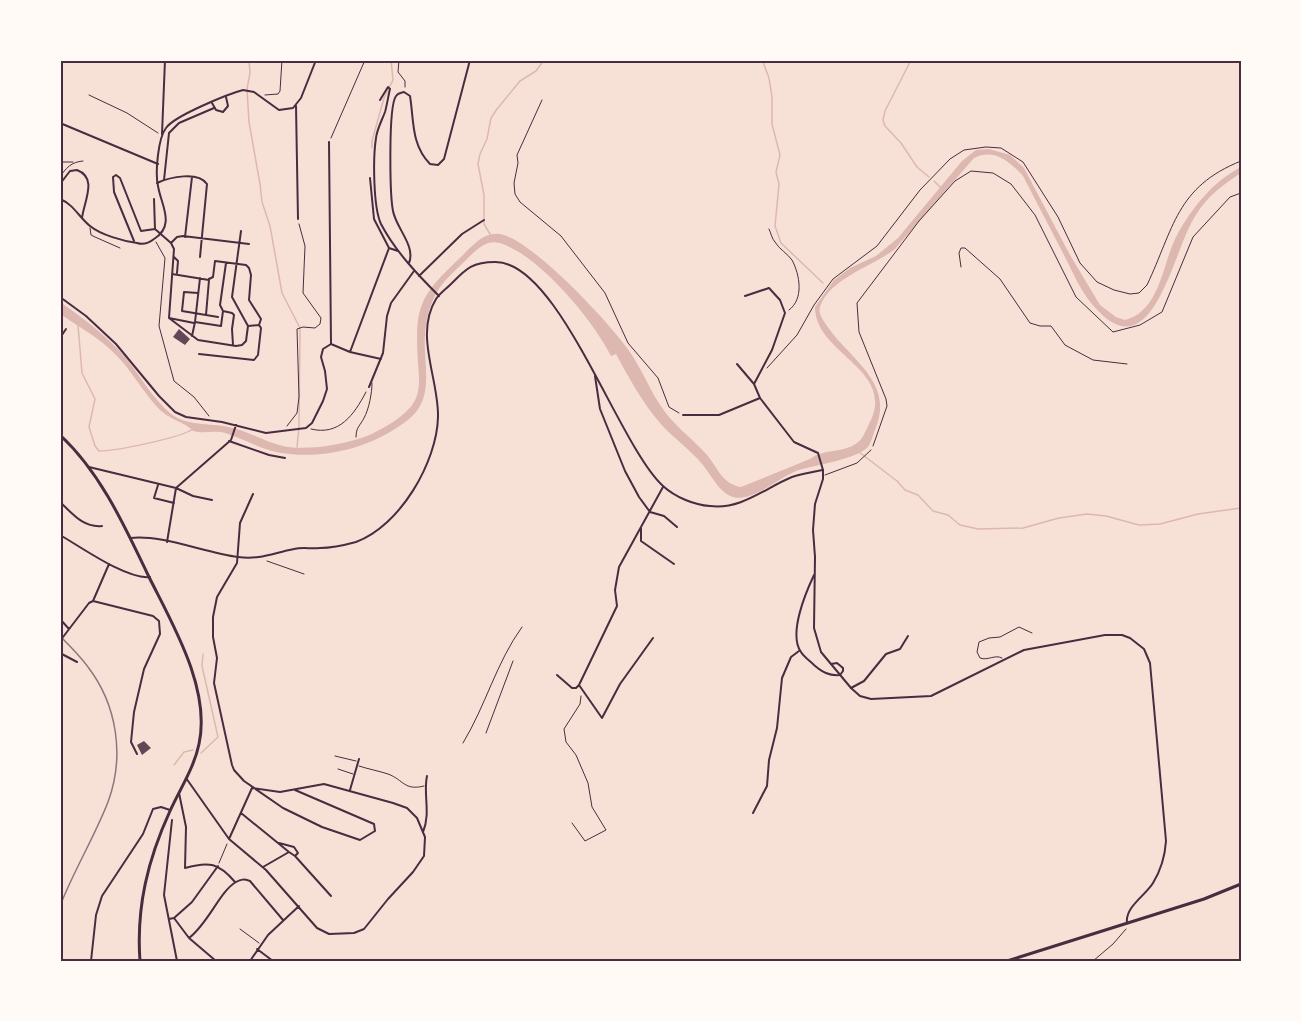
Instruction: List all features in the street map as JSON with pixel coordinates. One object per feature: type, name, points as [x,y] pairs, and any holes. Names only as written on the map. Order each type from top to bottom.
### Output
[{"type":"main road","points":[[60,435],[89,467],[130,538],[176,630],[199,698],[200,742],[154,849],[146,875],[140,914],[140,961]]},
{"type":"main road","points":[[1007,961],[1127,924],[1241,884]]},
{"type":"street","points":[[60,199],[71,205],[90,226],[102,232],[144,244],[160,235],[166,225],[166,216],[157,183],[162,134],[165,60]]},
{"type":"street","points":[[162,134],[175,119],[246,90],[253,91],[279,110],[288,110],[296,106],[302,98],[316,60]]},
{"type":"street","points":[[409,263],[410,252],[394,217],[392,198],[391,137],[394,104],[397,96],[404,92],[410,96],[414,135],[421,152],[430,164],[438,165],[444,159],[470,60]]},
{"type":"street","points":[[380,100],[388,87],[390,90],[385,112],[376,137],[375,190],[378,215],[382,225],[414,270],[438,295]]},
{"type":"street","points":[[164,180],[169,133],[179,123],[213,109],[220,112],[227,110],[226,97]]},
{"type":"street","points":[[212,103],[213,109]]},
{"type":"street","points":[[296,106],[298,219]]},
{"type":"street","points":[[60,123],[158,164]]},
{"type":"street","points":[[329,142],[331,344]]},
{"type":"street","points":[[60,184],[70,171],[77,170],[85,174],[89,181],[82,219]]},
{"type":"street","points":[[135,243],[115,195],[113,177],[116,175],[120,178],[141,231],[153,230],[171,243],[175,274],[169,318]]},
{"type":"street","points":[[185,237],[192,177]]},
{"type":"street","points":[[157,183],[192,177],[202,178],[207,184],[200,257]]},
{"type":"street","points":[[350,352],[389,248],[372,213],[370,178]]},
{"type":"street","points":[[153,230],[154,199]]},
{"type":"street","points":[[419,276],[462,234],[484,220]]},
{"type":"street","points":[[169,318],[198,340],[234,345],[242,345],[246,341],[248,326],[246,319],[233,302],[241,231]]},
{"type":"street","points":[[171,243],[177,237],[185,237],[249,244]]},
{"type":"street","points":[[389,248],[400,251]]},
{"type":"street","points":[[199,354],[254,360],[258,355],[261,319],[249,300],[251,275],[246,265],[215,261],[213,277],[209,280],[206,315]]},
{"type":"street","points":[[130,538],[167,542],[237,557],[262,558],[296,549],[322,548],[356,542],[378,530],[392,519],[407,501],[426,465],[437,429],[438,415],[427,339],[430,314],[438,295],[470,266],[496,262],[514,266],[531,279],[546,296],[603,388],[643,464],[663,487],[696,504],[713,507],[732,506],[794,477],[822,468]]},
{"type":"street","points":[[169,318],[221,326],[223,311],[220,305],[226,263]]},
{"type":"street","points":[[369,387],[381,359],[388,310],[414,270]]},
{"type":"street","points":[[175,274],[209,280]]},
{"type":"street","points":[[192,336],[200,278]]},
{"type":"street","points":[[745,296],[769,288],[780,300],[785,313],[772,350],[754,384]]},
{"type":"street","points":[[198,293],[184,292],[182,311],[218,317]]},
{"type":"street","points":[[60,297],[86,316],[116,344],[175,412],[194,419],[213,420],[266,433],[306,428],[312,423],[327,389],[321,357],[323,349],[331,344]]},
{"type":"street","points":[[223,311],[234,315],[232,329],[234,345]]},
{"type":"street","points":[[248,326],[260,325]]},
{"type":"street","points":[[60,338],[66,329]]},
{"type":"street","points":[[331,344],[350,352],[381,359]]},
{"type":"street","points":[[737,364],[754,384],[760,398],[794,442],[818,453],[823,476],[815,504],[814,628],[821,652],[860,696],[871,699],[931,696],[1024,651],[1105,635],[1122,635],[1137,642],[1148,655],[1166,841],[1165,856],[1152,885],[1127,914],[1127,924]]},
{"type":"street","points":[[596,376],[600,409],[625,471],[650,512],[664,516],[677,527]]},
{"type":"street","points":[[683,415],[719,415],[760,398]]},
{"type":"street","points":[[167,542],[176,488],[230,441],[236,427]]},
{"type":"street","points":[[230,441],[269,455],[285,458]]},
{"type":"street","points":[[89,467],[176,488],[193,496],[212,500]]},
{"type":"street","points":[[158,484],[154,498],[174,503]]},
{"type":"street","points":[[556,675],[572,688],[579,685],[617,606],[615,590],[619,567],[663,487]]},
{"type":"street","points":[[253,494],[240,523],[237,563],[217,597],[213,637],[217,658],[214,683],[234,770],[252,788],[296,816],[355,840],[364,839],[375,831],[374,824],[295,790]]},
{"type":"street","points":[[60,502],[82,522],[102,526]]},
{"type":"street","points":[[641,528],[641,541],[674,564]]},
{"type":"street","points":[[60,535],[109,564],[142,578],[150,577]]},
{"type":"street","points":[[60,641],[89,603],[93,601],[109,564]]},
{"type":"street","points":[[814,575],[797,625],[800,651],[827,674],[840,675]]},
{"type":"street","points":[[93,601],[153,616],[159,621],[160,634],[144,669],[130,742],[137,754]]},
{"type":"street","points":[[60,619],[69,629]]},
{"type":"street","points":[[851,688],[864,681],[886,654],[900,649],[908,636]]},
{"type":"street","points":[[579,685],[602,718],[620,684],[653,638]]},
{"type":"street","points":[[753,813],[767,786],[769,760],[777,728],[782,678],[791,657],[800,651]]},
{"type":"street","points":[[60,653],[77,662]]},
{"type":"street","points":[[831,664],[837,663],[843,668],[840,675]]},
{"type":"street","points":[[350,790],[358,762]]},
{"type":"street","points":[[423,832],[427,812],[425,786],[427,776]]},
{"type":"street","points":[[186,778],[229,839],[263,867],[322,931],[329,934],[354,933],[364,928],[424,856],[425,837],[417,818],[407,808],[324,784],[280,792],[252,788]]},
{"type":"street","points":[[229,839],[252,788]]},
{"type":"street","points":[[179,792],[186,827],[185,868],[198,864],[218,866],[235,882]]},
{"type":"street","points":[[91,961],[97,910],[108,884],[143,834],[153,809],[161,807],[170,810]]},
{"type":"street","points":[[241,813],[295,856],[331,896]]},
{"type":"street","points":[[172,820],[164,895],[177,961]]},
{"type":"street","points":[[279,843],[294,847],[298,851],[295,856]]},
{"type":"street","points":[[263,867],[289,852]]},
{"type":"street","points":[[168,919],[174,918],[192,902],[218,866]]},
{"type":"street","points":[[189,938],[204,924],[235,882],[243,879],[250,881],[283,920]]},
{"type":"street","points":[[250,961],[260,944],[299,906]]},
{"type":"street","points":[[174,918],[189,938],[216,961]]},
{"type":"street","points":[[257,949],[273,961]]},
{"type":"lane","points":[[60,162],[83,161]]},
{"type":"lane","points":[[60,177],[67,167],[75,162]]},
{"type":"lane","points":[[90,226],[91,235],[120,248]]},
{"type":"lane","points":[[357,436],[356,428],[366,412],[372,381]]},
{"type":"lane","points":[[823,476],[852,465],[871,450]]},
{"type":"lane","points":[[1004,660],[999,657],[980,658],[977,652],[979,642],[1000,637],[1019,627],[1032,633]]},
{"type":"lane","points":[[335,756],[391,775],[408,787],[425,786]]},
{"type":"lane","points":[[338,769],[354,774]]},
{"type":"lane","points":[[240,929],[260,944]]},
{"type":"path","points":[[261,97],[278,94],[280,91],[282,60]]},
{"type":"path","points":[[329,142],[365,60]]},
{"type":"path","points":[[399,60],[398,72],[405,81],[404,92]]},
{"type":"path","points":[[89,95],[127,113],[145,127],[162,134]]},
{"type":"path","points":[[542,100],[517,155],[515,194],[520,202],[561,236],[606,293],[628,343],[658,378],[669,407],[683,415]]},
{"type":"path","points":[[766,369],[797,335],[814,305],[833,279],[877,246],[920,190],[950,159],[964,150],[1000,148],[1023,162],[1058,217],[1080,263],[1091,277],[1105,287],[1130,294],[1139,293],[1147,285],[1176,215],[1186,199],[1226,167],[1241,161]]},
{"type":"path","points":[[871,450],[887,406],[859,332],[857,303],[919,221],[955,181],[971,171],[993,173],[1011,184],[1038,221],[1076,297],[1113,332],[1140,325],[1162,312],[1193,237],[1230,197],[1241,193]]},
{"type":"path","points":[[284,430],[297,413],[299,398],[297,329],[315,328],[320,324],[321,318],[303,293],[304,246],[298,219]]},
{"type":"path","points":[[769,229],[774,242],[792,260],[800,285],[793,308],[785,313]]},
{"type":"path","points":[[154,239],[165,258],[159,326],[174,381],[194,397],[213,420]]},
{"type":"path","points":[[961,267],[959,253],[961,248],[965,248],[1000,279],[1030,323],[1051,326],[1065,345],[1093,360],[1127,364]]},
{"type":"path","points":[[306,428],[320,431],[340,427],[358,406],[369,387]]},
{"type":"path","points":[[262,558],[270,563],[304,574]]},
{"type":"path","points":[[464,743],[501,660],[522,627]]},
{"type":"path","points":[[486,733],[513,661]]},
{"type":"path","points":[[572,823],[585,841],[606,830],[592,807],[588,783],[576,755],[566,742],[564,729],[580,704],[579,685]]},
{"type":"path","points":[[218,866],[229,839]]},
{"type":"path","points":[[1093,961],[1125,931],[1127,924]]},
{"type":"shaded area","points":[[989,149],[1010,155],[1024,168],[1070,255],[1100,305],[1116,317],[1125,320],[1137,315],[1153,297],[1171,248],[1188,216],[1221,180],[1241,167],[1241,173],[1220,188],[1203,205],[1193,220],[1157,302],[1144,318],[1130,326],[1112,322],[1088,299],[1023,176],[1007,161],[995,155],[981,155],[974,158],[894,250],[841,281],[825,297],[820,307],[825,323],[866,372],[879,398],[880,413],[868,447],[855,455],[799,470],[758,493],[741,498],[724,492],[697,459],[653,415],[616,354],[611,356],[594,328],[557,284],[517,251],[496,242],[485,245],[473,253],[440,287],[431,304],[425,331],[426,388],[416,412],[380,438],[346,450],[329,453],[311,455],[276,452],[225,433],[193,431],[159,409],[110,349],[60,314],[60,302],[102,334],[124,356],[158,401],[177,418],[234,428],[288,447],[311,448],[335,445],[373,433],[405,413],[414,402],[419,388],[417,326],[423,302],[438,280],[475,243],[489,235],[500,234],[514,239],[531,250],[586,301],[627,348],[670,418],[707,455],[729,483],[741,487],[821,453],[845,449],[861,439],[875,405],[873,389],[865,375],[828,338],[819,324],[815,307],[834,280],[850,268],[876,256],[898,238],[962,161],[976,150]]},
{"type":"building","points":[[179,329],[190,339],[185,345],[173,337]]},
{"type":"building","points":[[144,741],[151,748],[142,755],[137,745]]},
{"type":"waterway","points":[[249,60],[250,73],[247,89],[249,122],[262,202],[270,226],[282,293],[300,328],[297,447]]},
{"type":"waterway","points":[[372,148],[384,98],[393,80],[391,60]]},
{"type":"waterway","points":[[490,234],[484,224],[484,195],[478,164],[487,139],[491,118],[520,81],[536,71],[544,60]]},
{"type":"waterway","points":[[765,60],[763,62],[769,78],[772,97],[772,124],[780,155],[776,172],[779,184],[775,226],[781,243],[823,283]]},
{"type":"waterway","points":[[911,60],[885,111],[883,120],[885,126],[901,143],[917,167],[929,177]]},
{"type":"waterway","points":[[934,181],[940,187]]},
{"type":"waterway","points":[[78,325],[82,373],[95,399],[89,427],[99,451],[148,443],[193,429]]},
{"type":"waterway","points":[[859,452],[897,481],[905,490],[918,495],[933,511],[948,515],[960,525],[978,529],[1023,528],[1059,518],[1087,514],[1106,516],[1139,525],[1160,524],[1198,514],[1241,508]]},
{"type":"waterway","points":[[201,753],[218,737],[202,666],[203,654]]},
{"type":"waterway","points":[[174,765],[184,752],[193,750]]},
{"type":"railway","points":[[60,636],[82,659],[98,682],[112,714],[117,749],[113,785],[108,802],[60,906]]}]
